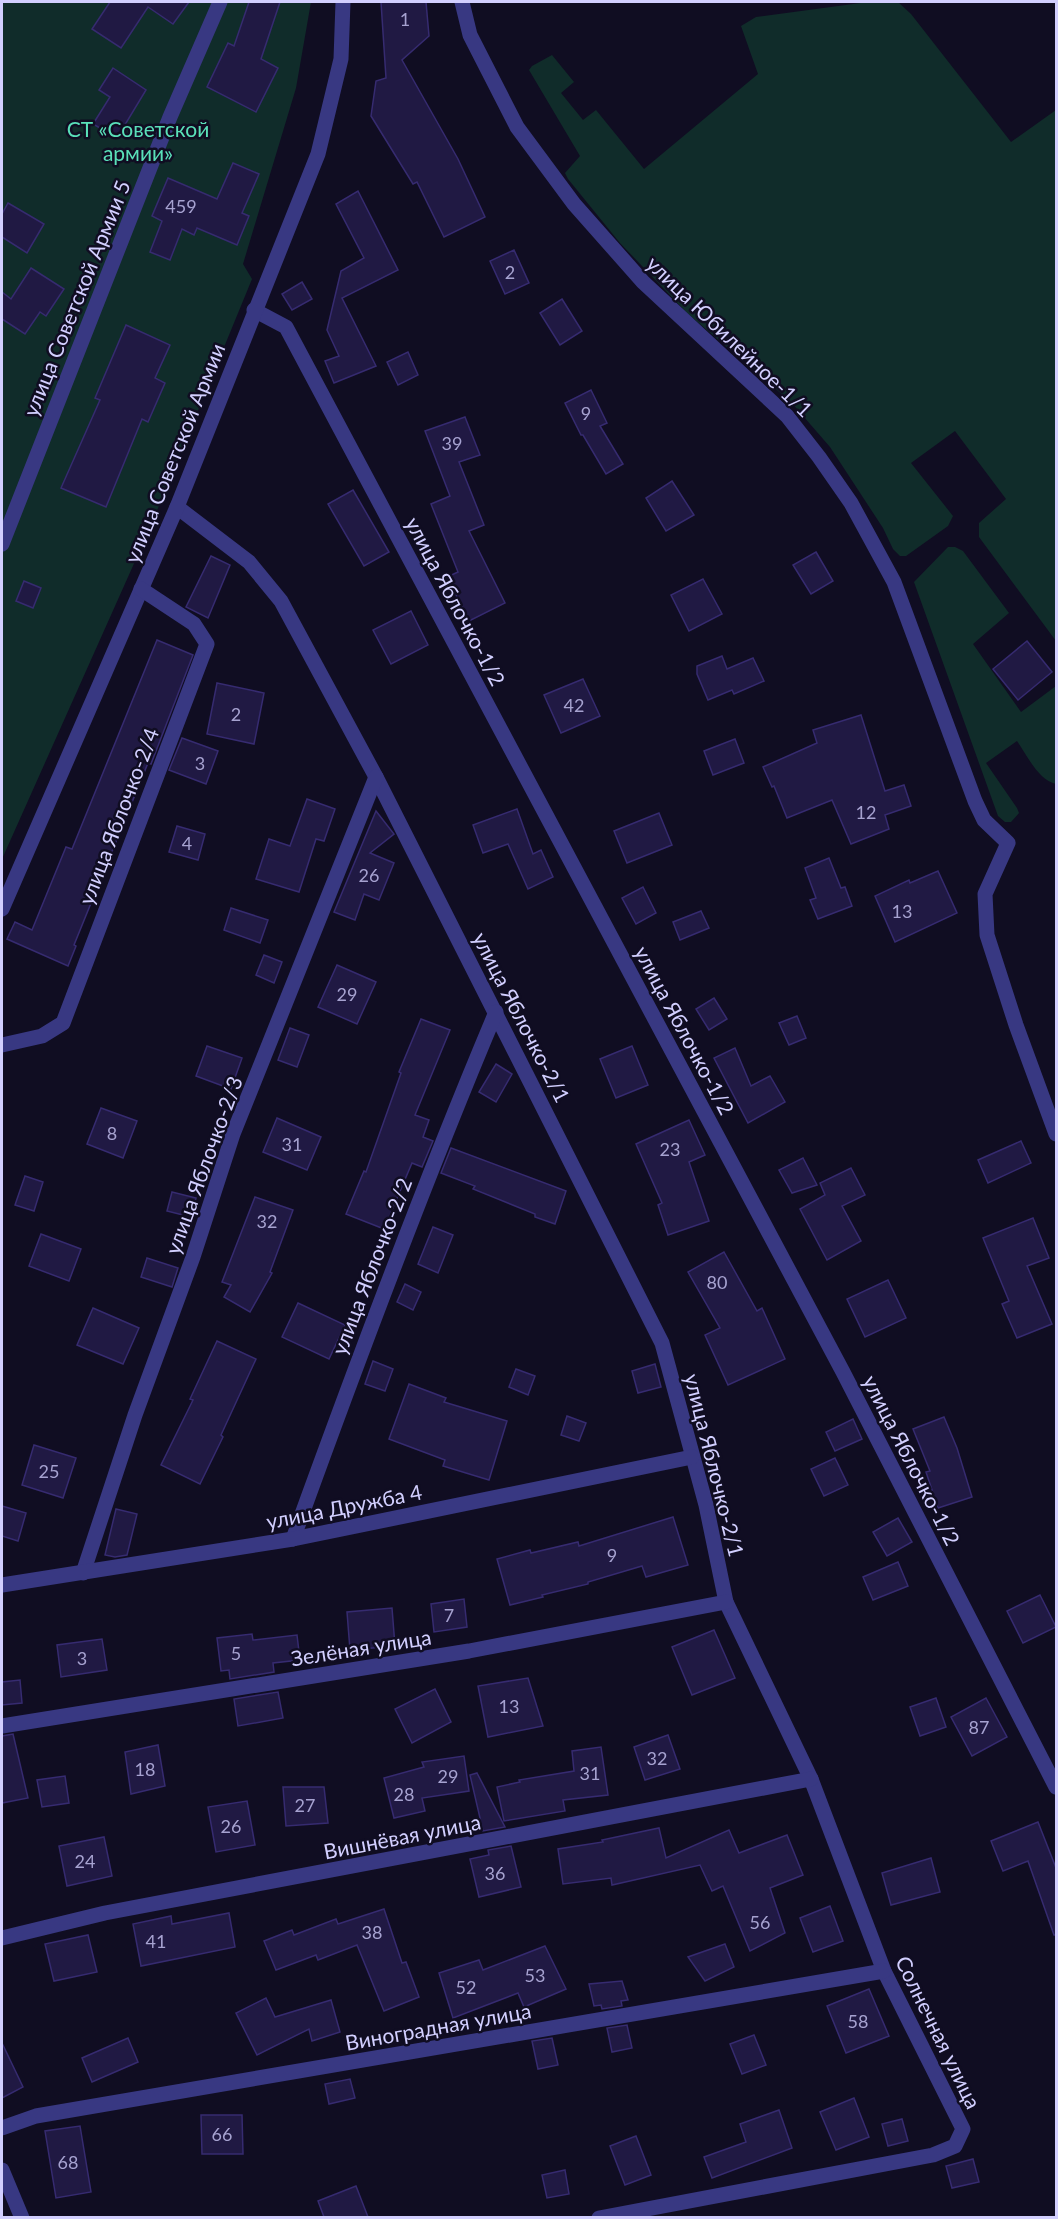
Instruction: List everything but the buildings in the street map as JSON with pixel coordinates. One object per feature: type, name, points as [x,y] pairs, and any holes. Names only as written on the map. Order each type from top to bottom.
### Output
[{"type":"street","name":"улица Советской Армии 5","points":[[2,544],[170,117],[220,2]]},
{"type":"street","name":"улица Советской Армии","points":[[2,909],[177,507],[318,154],[342,59],[343,2]]},
{"type":"street","name":"улица Юбилейное-1/1","points":[[462,2],[470,35],[517,127],[574,204],[643,282],[787,416],[851,503],[894,582],[975,801],[984,820],[1008,843],[985,894],[987,935],[1016,1025],[1056,1134]]},
{"type":"street","name":"улица Яблочко-1/2","points":[[254,310],[286,327],[843,1372],[1056,1787]]},
{"type":"street","name":"улица Яблочко-2/1","points":[[177,507],[249,562],[281,601],[376,777],[662,1343],[706,1505],[726,1602]]},
{"type":"street","name":"улица Яблочко-2/4","points":[[2,1045],[42,1035],[63,1023],[207,644],[194,624],[141,589]]},
{"type":"street","name":"улица Яблочко-2/3","points":[[83,1573],[135,1415],[193,1257],[234,1134],[376,777]]},
{"type":"street","name":"улица Яблочко-2/2","points":[[293,1539],[370,1326],[454,1111],[496,1012]]},
{"type":"street","name":"улица Дружба 4","points":[[2,1585],[293,1539],[692,1457]]},
{"type":"street","name":"Зелёная улица","points":[[2,1726],[469,1651],[726,1602]]},
{"type":"street","name":"Солнечная улица","points":[[599,2217],[933,2155],[955,2146],[963,2129],[884,1971],[811,1779],[726,1602]]},
{"type":"street","name":"Вишнёвая улица","points":[[2,1938],[105,1913],[811,1779]]},
{"type":"street","name":"Виноградная улица","points":[[2,2128],[48,2114],[884,1971]]},
{"type":"street","points":[[2,2170],[22,2217]]},
{"type":"green space","name":"СТ «Советской армии»","points":[[2,2],[311,2],[296,88],[243,264],[252,279],[149,530],[2,859]]},
{"type":"green space","points":[[868,2],[898,2],[911,14],[1011,142],[1056,110],[1056,641],[979,537],[979,523],[1006,499],[955,431],[911,463],[953,516],[948,526],[906,556],[900,556],[893,549],[883,528],[830,447],[791,402],[687,313],[620,243],[568,179],[565,173],[580,156],[529,70],[552,55],[574,82],[561,93],[583,120],[596,110],[644,169],[758,74],[741,26],[756,17]]},
{"type":"green space","points":[[948,547],[955,547],[963,551],[1009,613],[973,644],[1021,712],[1056,686],[1056,784],[1038,772],[1017,741],[986,763],[1017,808],[1019,813],[1011,822],[1005,822],[998,816],[914,582]]}]
